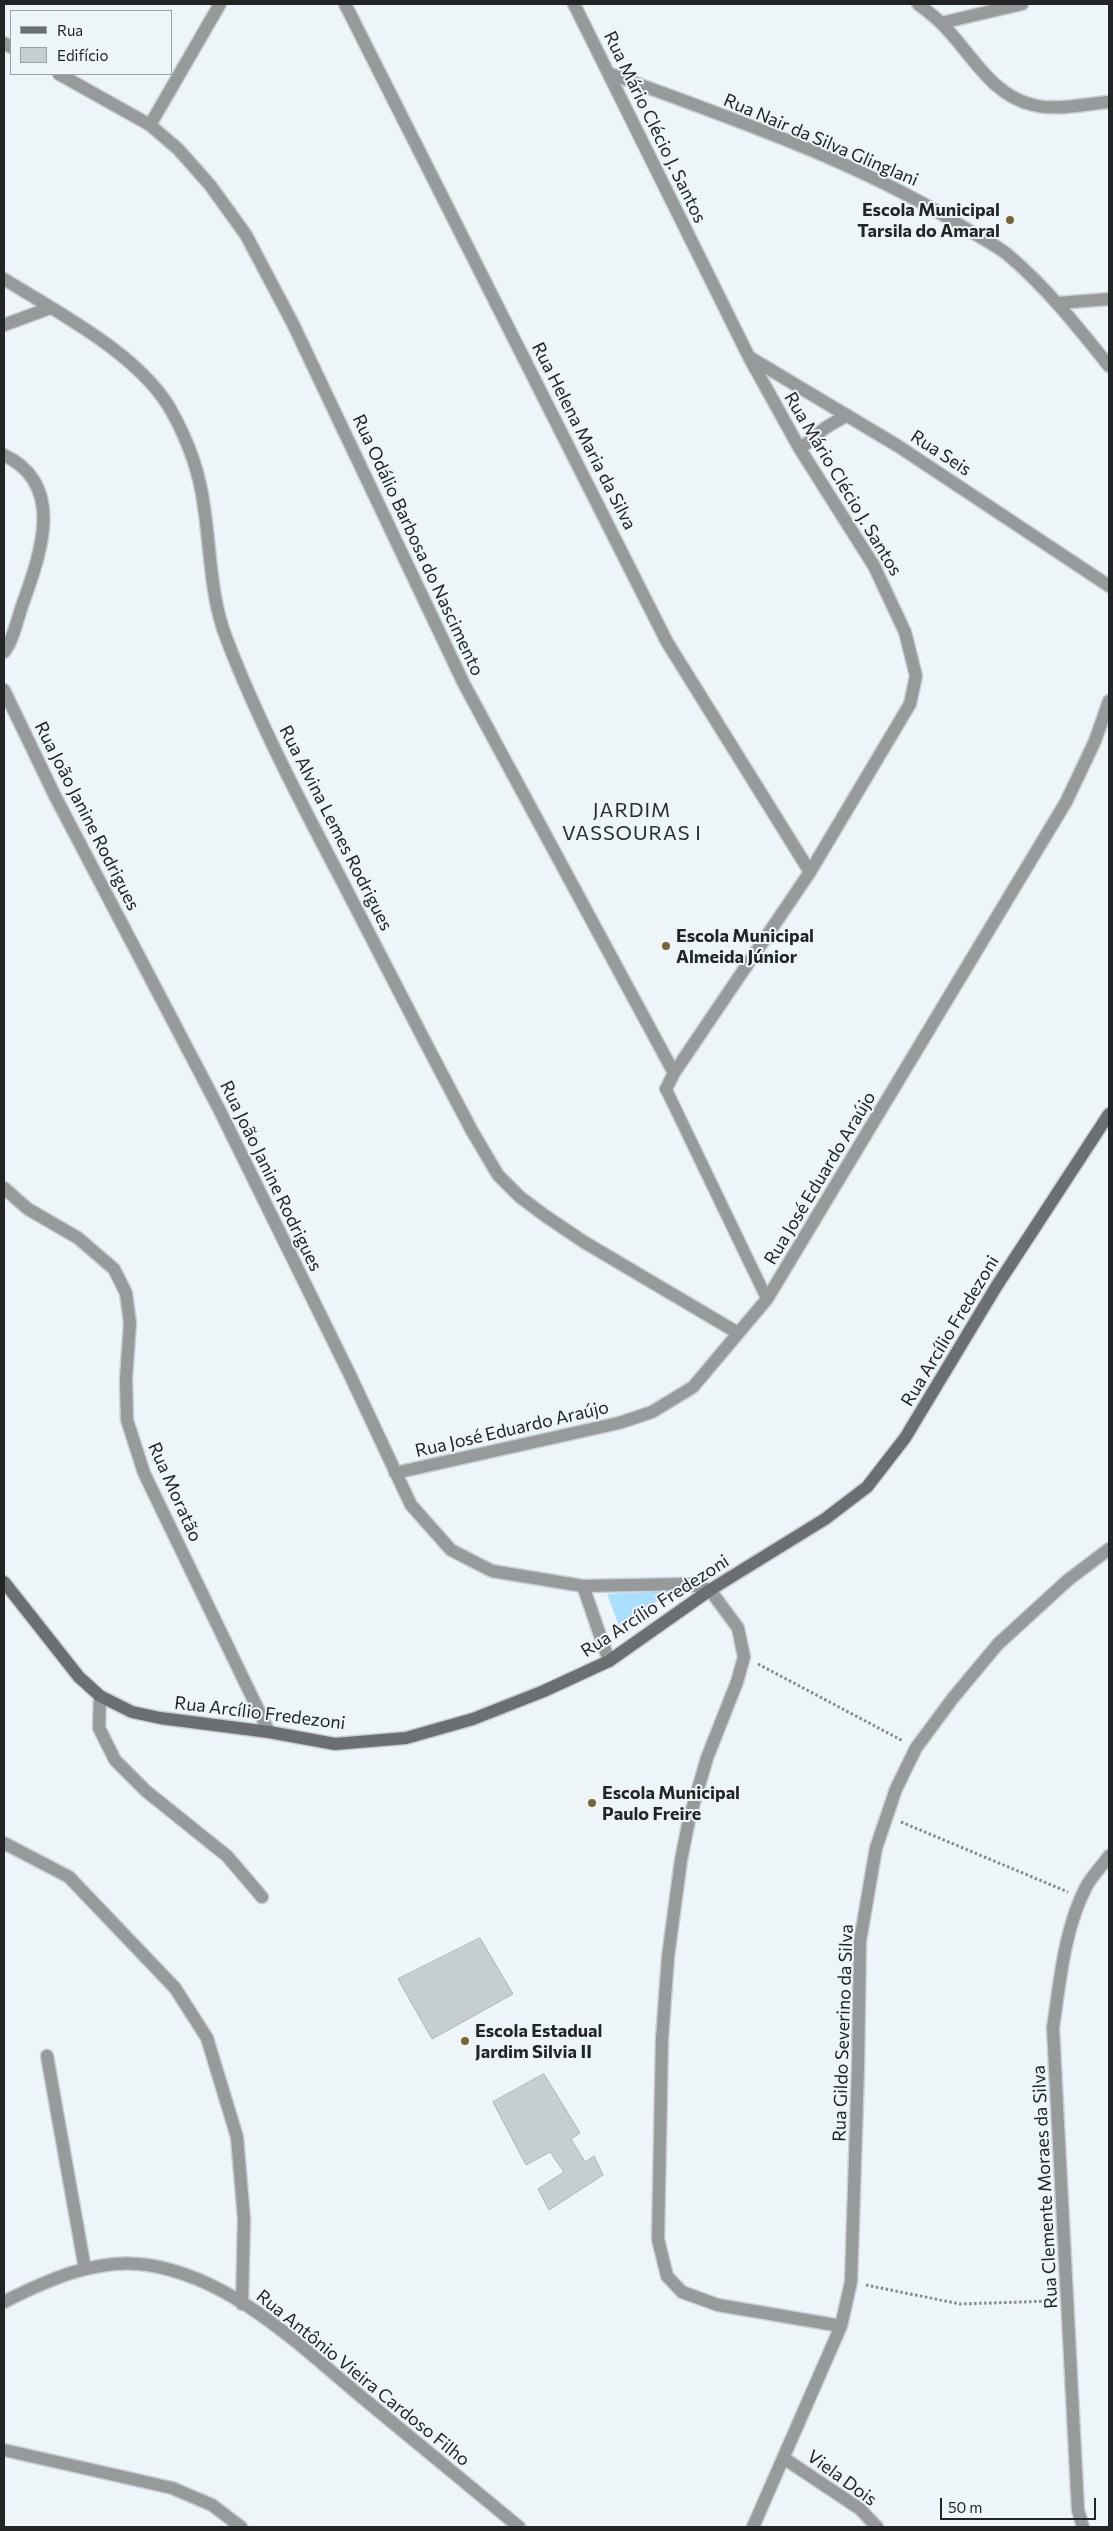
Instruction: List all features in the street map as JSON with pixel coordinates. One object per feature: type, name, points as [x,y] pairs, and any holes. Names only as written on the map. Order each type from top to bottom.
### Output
[{"type":"street","points":[[150,125],[220,4]]},
{"type":"street","name":"Rua Helena Maria da Silva","points":[[345,4],[667,642],[810,872]]},
{"type":"street","name":"Rua Mário Clécio J. Santos","points":[[574,4],[611,74],[749,357],[800,448],[874,566],[905,632],[916,676],[910,704],[810,872],[674,1073]]},
{"type":"street","points":[[918,4],[941,23],[993,84],[1013,98],[1034,105],[1052,107],[1109,102]]},
{"type":"street","points":[[941,23],[1022,4]]},
{"type":"street","name":"Rua Nair da Silva Glinglani","points":[[611,74],[722,116],[885,184],[938,212],[1006,254],[1058,303],[1109,366]]},
{"type":"street","name":"Rua Odálio Barbosa do Nascimento","points":[[61,75],[150,125],[178,149],[210,185],[246,235],[297,333],[464,684],[674,1073]]},
{"type":"street","name":"Rua Alvina Lemes Rodrigues","points":[[4,279],[111,347],[153,385],[172,411],[196,468],[204,507],[207,548],[217,607],[226,639],[307,814],[472,1131],[498,1174],[520,1197],[576,1237],[738,1333]]},
{"type":"street","points":[[1058,303],[1109,299]]},
{"type":"street","points":[[4,326],[50,308]]},
{"type":"street","name":"Rua Seis","points":[[749,357],[847,415],[997,510],[1109,586]]},
{"type":"street","points":[[800,448],[825,428],[847,415]]},
{"type":"street","points":[[4,455],[29,473],[41,494],[45,519],[37,564],[4,652]]},
{"type":"street","name":"Rua João Janine Rodrigues","points":[[4,690],[55,796],[219,1110],[350,1375],[411,1505],[451,1550],[492,1571],[583,1586],[664,1582],[687,1584],[710,1590]]},
{"type":"street","name":"Rua José Eduardo Araújo","points":[[395,1473],[619,1423],[652,1412],[693,1387],[767,1299],[1066,802],[1095,741],[1109,701]]},
{"type":"street","points":[[666,1089],[674,1073]]},
{"type":"street","name":"Rua Arcílio Fredezoni","points":[[4,1582],[79,1677],[100,1696],[132,1712],[269,1732],[335,1744],[406,1738],[473,1719],[544,1691],[608,1661],[710,1590],[825,1519],[867,1487],[905,1438],[996,1287],[1109,1114]]},
{"type":"street","name":"Rua Moratão","points":[[4,1188],[28,1209],[78,1238],[114,1269],[126,1293],[130,1323],[126,1379],[127,1420],[144,1473],[269,1732]]},
{"type":"street","name":"Rua Gildo Severino da Silva","points":[[753,2527],[785,2459],[841,2326],[851,2282],[860,1941],[876,1848],[896,1789],[916,1748],[953,1698],[998,1644],[1068,1580],[1109,1549]]},
{"type":"street","points":[[583,1586],[608,1661]]},
{"type":"street","points":[[710,1590],[738,1628],[744,1657],[737,1682],[707,1758],[689,1820],[681,1860],[668,1957],[662,2039],[658,2239],[667,2276],[682,2292],[718,2305],[841,2326]]},
{"type":"street","points":[[100,1696],[99,1728],[115,1760],[146,1791],[227,1856],[262,1897]]},
{"type":"street","points":[[4,1843],[69,1877],[176,1988],[207,2038],[237,2138],[244,2219],[242,2304]]},
{"type":"street","name":"Rua Clemente Moraes da Silva","points":[[1083,2527],[1078,2510],[1069,2301],[1053,2028],[1064,1953],[1087,1886],[1109,1856]]},
{"type":"street","points":[[47,2056],[85,2269]]},
{"type":"street","name":"Rua Antônio Vieira Cardoso Filho","points":[[4,2302],[35,2286],[85,2269],[118,2263],[147,2265],[179,2272],[216,2288],[283,2332],[519,2527]]},
{"type":"street","points":[[4,2450],[172,2488],[212,2505],[241,2527]]},
{"type":"street","name":"Viela Dois","points":[[785,2459],[860,2508],[877,2527]]},
{"type":"lane","points":[[666,1089],[767,1299]]},
{"type":"path","points":[[744,1657],[916,1748]]},
{"type":"path","points":[[887,1816],[1082,1898]]},
{"type":"path","points":[[851,2282],[960,2304],[1069,2301]]},
{"type":"shaded area","points":[[673,1591],[619,1626],[607,1594]]},
{"type":"building","points":[[480,1938],[513,1994],[432,2039],[398,1979]]},
{"type":"building","points":[[544,2074],[580,2133],[571,2139],[585,2162],[594,2156],[603,2175],[549,2210],[538,2189],[564,2172],[550,2152],[526,2165],[493,2102]]},
{"type":"place","name":"Escola Municipal Tarsila do Amaral","points":[[1010,220]]},
{"type":"place","name":"Escola Municipal Almeida Júnior","points":[[666,946]]},
{"type":"place","name":"Escola Municipal Paulo Freire","points":[[592,1803]]},
{"type":"place","name":"Escola Estadual Jardim Silvia II","points":[[465,2041]]},
{"type":"district","name":"JARDIM VASSOURAS I","points":[[632,822]]}]
